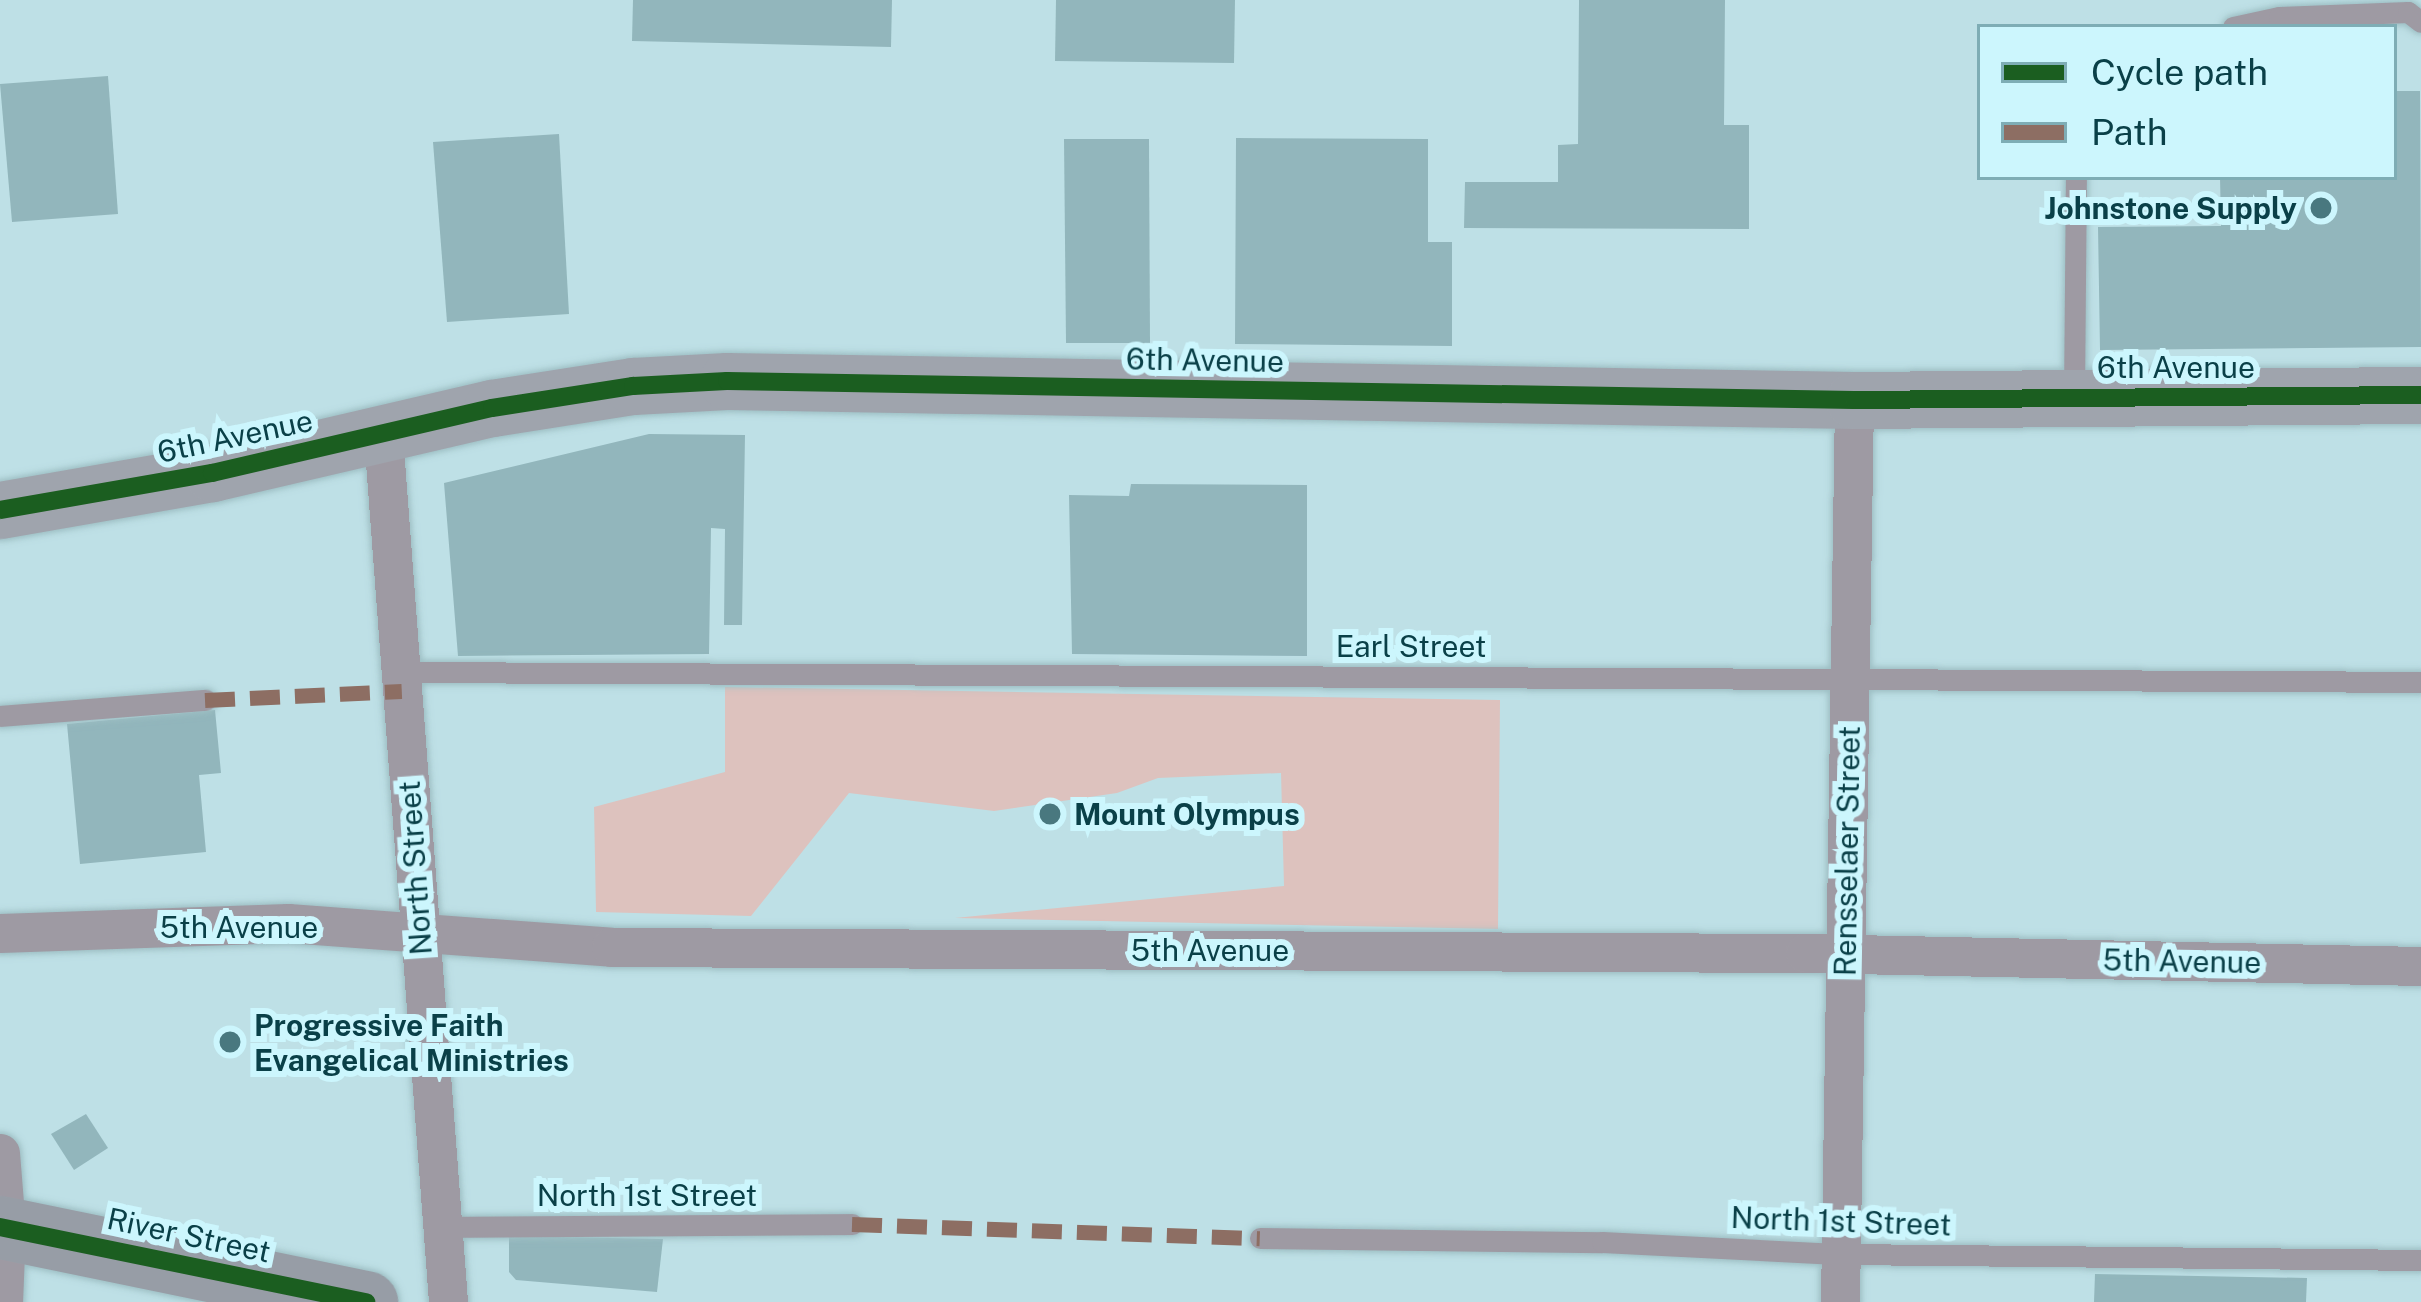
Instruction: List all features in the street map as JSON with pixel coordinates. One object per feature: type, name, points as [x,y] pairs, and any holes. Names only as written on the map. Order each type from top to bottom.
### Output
[{"type":"main road","name":"River Street","points":[[3,1227],[346,1300]]},
{"type":"street","name":"6th Avenue","points":[[0,510],[212,473],[492,408],[633,386],[727,381],[1854,400],[2421,394]]},
{"type":"street","name":"Rensselaer Street","points":[[1840,1302],[1854,400]]},
{"type":"street","name":"North Street","points":[[383,435],[448,1302]]},
{"type":"street","name":"5th Avenue","points":[[0,933],[288,922],[610,947],[1846,954],[2421,966]]},
{"type":"street","points":[[0,1153],[2,1302]]},
{"type":"lane","points":[[2247,24],[2279,17],[2408,12],[2421,22]]},
{"type":"lane","points":[[2074,398],[2076,180]]},
{"type":"lane","name":"Earl Street","points":[[401,672],[2421,682]]},
{"type":"lane","points":[[0,716],[205,700]]},
{"type":"lane","name":"North 1st Street","points":[[442,1227],[852,1224]]},
{"type":"lane","name":"North 1st Street","points":[[1260,1238],[1602,1242],[1842,1254],[2421,1260]]},
{"type":"shaded area","points":[[725,687],[1500,700],[1498,929],[955,918],[1284,886],[1281,773],[1158,778],[1117,793],[994,811],[849,793],[751,916],[596,912],[594,807],[725,772]]},
{"type":"building","points":[[633,0],[892,0],[891,47],[632,41]]},
{"type":"building","points":[[1056,0],[1235,0],[1234,63],[1055,61]]},
{"type":"building","points":[[1579,0],[1725,0],[1724,125],[1749,125],[1749,229],[1464,228],[1465,182],[1558,182],[1558,145],[1578,144]]},
{"type":"building","points":[[108,76],[118,214],[12,222],[0,84]]},
{"type":"building","name":"Johnstone Supply","points":[[2397,91],[2420,91],[2421,347],[2100,350],[2098,227],[2221,226],[2220,180],[2397,180]]},
{"type":"building","points":[[559,134],[569,314],[447,322],[433,142]]},
{"type":"building","points":[[1236,138],[1428,139],[1428,242],[1452,242],[1452,346],[1235,344]]},
{"type":"building","points":[[1064,139],[1149,139],[1150,343],[1066,343]]},
{"type":"building","points":[[649,434],[745,435],[742,625],[724,625],[725,529],[711,528],[709,654],[458,656],[444,483]]},
{"type":"building","points":[[1131,484],[1307,485],[1307,656],[1072,654],[1069,495],[1129,496]]},
{"type":"building","points":[[215,710],[221,773],[199,775],[206,852],[80,864],[67,724]]},
{"type":"building","points":[[86,1114],[108,1148],[74,1170],[51,1134]]},
{"type":"building","points":[[509,1236],[663,1239],[657,1292],[516,1280],[509,1272]]},
{"type":"building","points":[[2095,1274],[2307,1278],[2306,1302],[2094,1302]]},
{"type":"marked path","points":[[205,700],[402,691]]},
{"type":"marked path","points":[[852,1224],[1260,1238]]},
{"type":"cycle path","points":[[0,510],[212,473],[492,408],[633,386],[727,381],[1854,400],[2421,395]]},
{"type":"cycle path","points":[[0,1227],[366,1302]]},
{"type":"place","name":"Johnstone Supply","points":[[2321,208]]},
{"type":"place","name":"Mount Olympus","points":[[1050,814]]},
{"type":"place","name":"Progressive Faith Evangelical Ministries","points":[[230,1042]]}]
